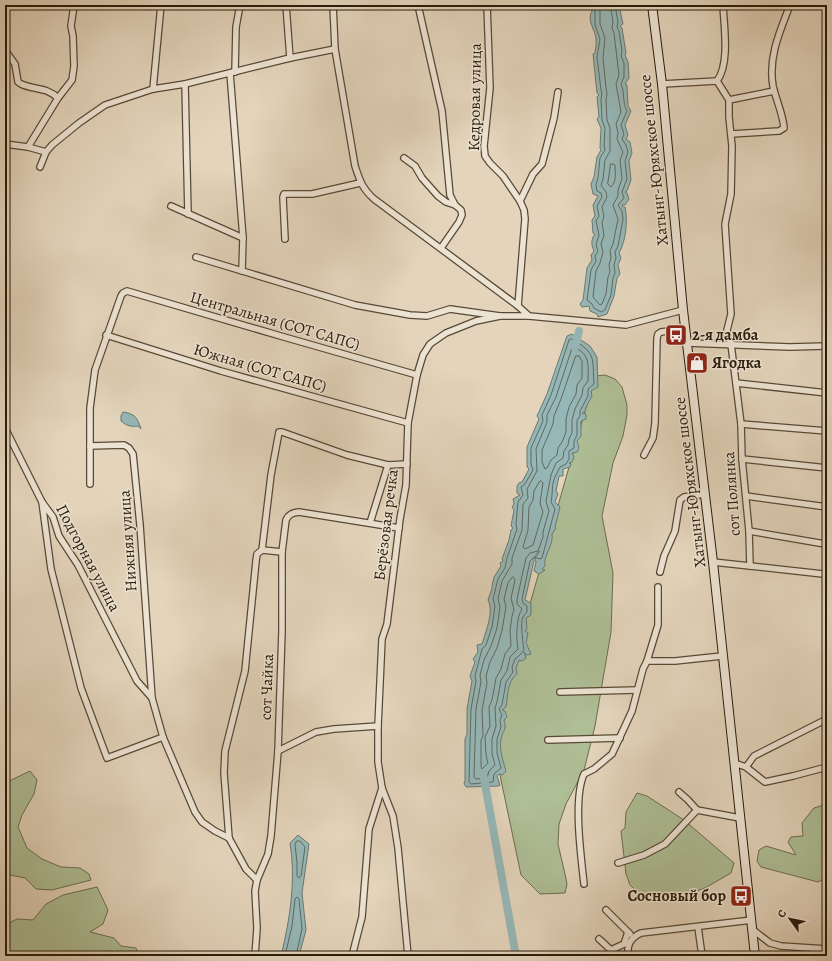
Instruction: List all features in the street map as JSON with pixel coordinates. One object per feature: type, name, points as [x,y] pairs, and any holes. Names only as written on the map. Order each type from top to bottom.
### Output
[{"type":"main road","name":"Хатынг-Юряхское шоссе","points":[[652,5],[662,84],[685,329],[713,562],[755,956]]},
{"type":"street","points":[[28,147],[58,98],[72,80],[74,50],[71,26],[74,5]]},
{"type":"street","points":[[153,89],[160,5]]},
{"type":"street","points":[[240,5],[236,27],[232,72],[243,238],[242,271]]},
{"type":"street","points":[[286,5],[290,58]]},
{"type":"street","points":[[333,5],[335,49],[350,142],[360,183],[366,192],[374,199],[518,306],[529,316]]},
{"type":"street","points":[[418,5],[442,111],[450,195],[455,205]]},
{"type":"street","name":"Кедровая улица","points":[[487,5],[490,88],[484,146],[485,156],[503,176],[520,201],[524,210],[525,218],[518,306]]},
{"type":"street","points":[[718,81],[721,76],[725,50],[723,5]]},
{"type":"street","points":[[731,134],[782,130],[784,128],[774,91],[772,70],[773,52],[790,5]]},
{"type":"street","points":[[40,167],[46,152],[52,145],[79,123],[105,105],[153,89],[185,84],[290,58],[335,49]]},
{"type":"street","points":[[5,50],[12,59],[18,82],[43,89],[54,94],[58,98]]},
{"type":"street","points":[[662,84],[718,81]]},
{"type":"street","points":[[718,81],[728,100],[774,91]]},
{"type":"street","points":[[185,84],[188,214]]},
{"type":"street","points":[[520,201],[532,174],[542,164],[554,118],[558,92]]},
{"type":"street","name":"сот Полянка","points":[[728,100],[732,146],[731,194],[725,224],[731,314],[727,330],[731,344],[741,424],[742,459],[749,531],[750,566]]},
{"type":"street","points":[[5,144],[28,147],[46,152]]},
{"type":"street","points":[[404,158],[415,166],[422,178],[438,196],[461,210],[461,219],[441,248]]},
{"type":"street","points":[[285,240],[284,194],[312,194],[360,183]]},
{"type":"street","points":[[171,206],[243,238]]},
{"type":"street","points":[[196,257],[355,305],[410,315],[427,316],[450,309],[500,316],[529,316],[626,325],[683,310]]},
{"type":"street","name":"Центральная (СОТ САПС)","points":[[106,335],[121,296],[127,291],[284,338],[417,375]]},
{"type":"street","name":"Берёзовая речка","points":[[382,788],[378,762],[378,726],[382,638],[387,624],[406,485],[408,423],[417,375],[423,356],[430,344],[446,333],[476,321],[500,316]]},
{"type":"street","points":[[644,455],[653,438],[655,423],[658,334],[661,332],[685,329]]},
{"type":"street","points":[[90,484],[90,408],[95,370],[106,335]]},
{"type":"street","name":"Южная (СОТ САПС)","points":[[106,335],[221,371],[408,423]]},
{"type":"street","points":[[687,343],[790,347],[827,346]]},
{"type":"street","points":[[736,383],[827,393]]},
{"type":"street","points":[[741,424],[827,431]]},
{"type":"street","name":"Подгорная улица","points":[[5,428],[42,502],[53,517],[59,536],[78,564],[137,681],[152,698]]},
{"type":"street","points":[[257,880],[246,869],[229,838],[224,752],[245,671],[256,561],[258,554],[262,550],[271,475],[279,432],[347,455],[388,465],[407,464]]},
{"type":"street","name":"Нижняя улица","points":[[90,446],[124,444],[130,448],[133,454],[140,525],[152,698]]},
{"type":"street","points":[[742,459],[827,468]]},
{"type":"street","points":[[388,465],[370,523],[399,528]]},
{"type":"street","points":[[660,572],[664,556],[675,530],[680,500],[684,497],[705,494]]},
{"type":"street","points":[[746,496],[827,507]]},
{"type":"street","points":[[42,502],[53,576],[81,688],[107,758],[163,737]]},
{"type":"street","name":"сот Чайка","points":[[255,956],[257,928],[255,891],[257,880],[268,854],[271,836],[278,751],[282,631],[282,552],[286,520],[293,512],[299,512],[370,523]]},
{"type":"street","points":[[749,531],[825,544]]},
{"type":"street","points":[[262,550],[282,552]]},
{"type":"street","points":[[713,562],[823,574]]},
{"type":"street","points":[[584,884],[580,845],[579,811],[581,780],[584,774],[594,769],[612,754],[632,711],[643,670],[658,625],[658,586]]},
{"type":"street","points":[[647,661],[675,662],[722,656]]},
{"type":"street","points":[[560,692],[637,690]]},
{"type":"street","points":[[152,698],[163,737],[195,812],[202,822],[229,838]]},
{"type":"street","points":[[746,767],[754,756],[827,719]]},
{"type":"street","points":[[278,751],[316,732],[334,729],[378,726]]},
{"type":"street","points":[[548,740],[620,738]]},
{"type":"street","points":[[734,763],[746,767],[765,782],[827,767]]},
{"type":"street","points":[[352,956],[362,917],[369,829],[382,788]]},
{"type":"street","points":[[382,788],[393,816],[398,848],[408,956]]},
{"type":"street","points":[[679,792],[697,810],[740,818]]},
{"type":"street","points":[[618,863],[644,855],[665,844],[697,810]]},
{"type":"street","points":[[606,910],[633,937]]},
{"type":"street","points":[[628,956],[627,947],[633,937],[641,933],[752,920]]},
{"type":"street","points":[[698,927],[702,956]]},
{"type":"street","points":[[753,930],[770,942],[781,946],[827,950]]},
{"type":"street","points":[[600,939],[611,950],[624,944],[628,932]]},
{"type":"green space","points":[[605,375],[615,379],[622,387],[627,405],[627,415],[623,436],[613,463],[602,516],[613,573],[611,632],[595,726],[584,770],[566,804],[559,824],[558,844],[567,884],[565,893],[540,894],[521,875],[492,737],[595,376]]},
{"type":"green space","points":[[30,771],[37,780],[34,794],[22,815],[18,827],[27,848],[42,859],[61,867],[80,868],[89,874],[91,880],[52,890],[36,889],[25,878],[5,874],[5,783]]},
{"type":"green space","points":[[637,793],[647,796],[684,820],[734,863],[731,873],[705,888],[674,899],[645,900],[630,885],[626,874],[621,831],[625,828],[626,812]]},
{"type":"green space","points":[[827,804],[827,877],[818,882],[761,867],[757,861],[759,850],[766,846],[796,855],[788,842],[791,837],[803,836],[802,823],[814,808]]},
{"type":"green space","points":[[97,887],[108,910],[103,924],[90,932],[114,938],[121,946],[136,948],[140,956],[5,956],[5,925],[17,919],[33,920],[46,904],[63,895]]},
{"type":"water","points":[[591,5],[619,5],[623,24],[620,26],[622,28],[626,53],[625,55],[628,62],[629,78],[625,84],[627,85],[628,106],[631,111],[625,125],[628,135],[626,139],[630,142],[632,153],[629,161],[631,180],[627,191],[625,192],[627,193],[629,199],[625,205],[623,204],[622,206],[625,207],[626,224],[625,237],[619,253],[621,258],[618,265],[620,274],[617,278],[614,296],[607,314],[598,317],[597,314],[590,311],[589,306],[582,307],[580,304],[583,300],[587,268],[592,260],[591,255],[594,251],[592,247],[595,234],[593,233],[592,220],[595,216],[593,205],[598,196],[593,194],[591,184],[594,177],[597,157],[601,150],[601,128],[597,119],[599,117],[597,97],[599,95],[597,93],[593,54],[595,53],[596,36],[590,18],[592,11]]},
{"type":"water","points":[[572,334],[590,346],[597,357],[598,387],[591,391],[592,396],[585,409],[586,410],[582,413],[586,414],[586,419],[581,421],[581,436],[577,441],[579,448],[577,452],[572,453],[574,457],[572,462],[569,463],[571,464],[570,467],[563,469],[563,476],[559,476],[556,491],[558,494],[555,502],[560,507],[556,528],[552,534],[545,566],[542,569],[545,570],[539,574],[534,571],[536,562],[535,558],[540,551],[534,558],[525,600],[531,603],[531,615],[526,618],[527,629],[525,631],[528,633],[526,643],[531,654],[526,655],[524,652],[526,658],[522,661],[519,660],[516,668],[517,674],[511,681],[506,707],[502,710],[505,711],[507,717],[504,720],[505,728],[501,743],[506,771],[502,775],[499,774],[497,776],[499,786],[466,787],[464,783],[465,739],[467,734],[467,709],[472,681],[470,676],[475,662],[473,659],[478,652],[477,645],[482,644],[490,616],[490,605],[488,600],[494,577],[501,566],[500,563],[503,561],[502,559],[511,530],[513,528],[511,526],[514,510],[512,507],[514,504],[513,499],[520,495],[517,493],[517,486],[522,482],[529,469],[527,467],[527,447],[539,419],[537,416],[547,394],[567,336]]},
{"type":"water","points":[[123,412],[135,417],[141,429],[138,426],[129,426],[121,421]]},
{"type":"water","points":[[298,835],[309,844],[302,893],[306,930],[299,956],[281,956],[291,900],[292,857],[290,843]]},
{"type":"waterway","points":[[575,347],[579,331]]},
{"type":"waterway","points":[[484,778],[516,956]]},
{"type":"place","name":"2-я дамба","points":[[676,335]]},
{"type":"place","name":"Ягодка","points":[[697,363]]},
{"type":"place","name":"Сосновый бор","points":[[741,896]]}]
